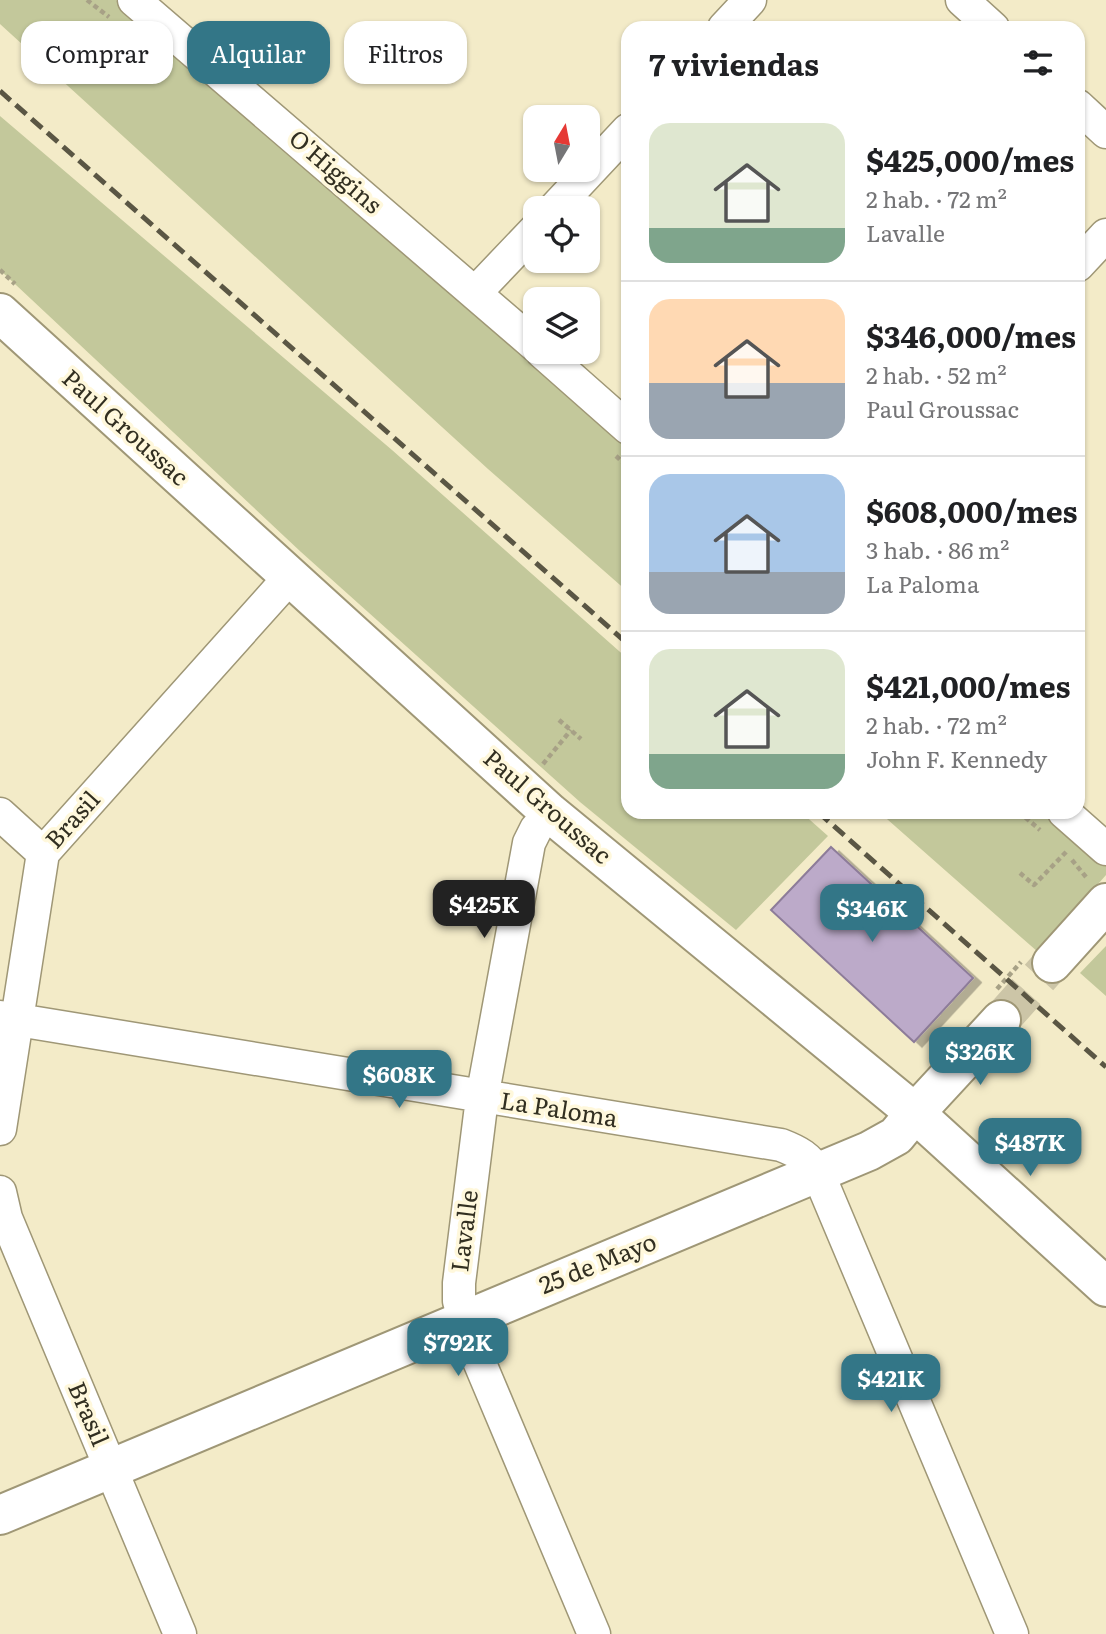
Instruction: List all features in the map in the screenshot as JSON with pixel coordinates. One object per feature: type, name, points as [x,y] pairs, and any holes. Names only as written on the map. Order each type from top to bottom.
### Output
[{"type":"street","points":[[730,21],[750,0]]},
{"type":"street","points":[[962,0],[985,21]]},
{"type":"street","name":"O'Higgins","points":[[153,5],[523,335]]},
{"type":"street","points":[[1085,112],[1106,132]]},
{"type":"street","points":[[566,196],[621,137]]},
{"type":"street","points":[[1085,258],[1106,235]]},
{"type":"street","points":[[475,293],[523,243]]},
{"type":"street","name":"Paul Groussac","points":[[7,313],[289,578],[550,813],[915,1113],[1106,1287]]},
{"type":"street","points":[[556,364],[621,422]]},
{"type":"street","name":"Brasil","points":[[0,1129],[9,1018],[43,853],[289,578]]},
{"type":"street","name":"Lavalle","points":[[550,813],[536,829],[529,844],[482,1098],[459,1301],[463,1320],[594,1634]]},
{"type":"street","points":[[0,814],[43,853]]},
{"type":"street","points":[[1072,819],[1100,844]]},
{"type":"street","points":[[1038,961],[1091,888]]},
{"type":"street","name":"25 de Mayo","points":[[0,1515],[869,1152],[896,1136],[995,1010]]},
{"type":"street","name":"La Paloma","points":[[9,1018],[781,1146],[801,1152],[818,1173]]},
{"type":"street","points":[[818,1173],[1012,1634]]},
{"type":"street","name":"Brasil","points":[[0,1192],[6,1218],[180,1634]]},
{"type":"path","points":[[0,270],[7,313]]},
{"type":"path","points":[[559,720],[581,739]]},
{"type":"path","points":[[541,767],[571,730]]},
{"type":"path","points":[[1020,873],[1034,885],[1065,852],[1100,844]]},
{"type":"path","points":[[995,1010],[1038,961]]},
{"type":"green space","points":[[0,0],[116,0],[140,21],[21,21],[21,43],[0,24]]},
{"type":"green space","points":[[173,49],[187,61],[187,84],[214,84],[523,351],[523,364],[539,364],[621,435],[621,586],[488,469],[66,84],[173,84]]},
{"type":"green space","points":[[0,116],[392,450],[621,653],[621,819],[809,819],[828,836],[736,930],[580,802],[301,552],[0,270]]},
{"type":"green space","points":[[887,819],[1060,819],[1106,860],[1106,875],[1038,952]]},
{"type":"green space","points":[[1106,946],[1106,996],[1080,973]]},
{"type":"building","points":[[831,847],[973,978],[914,1042],[771,910]]},
{"type":"tunnel","points":[[1001,1020],[1052,963]]},
{"type":"railway","points":[[0,91],[621,638]]},
{"type":"railway","points":[[826,819],[1106,1067]]}]
